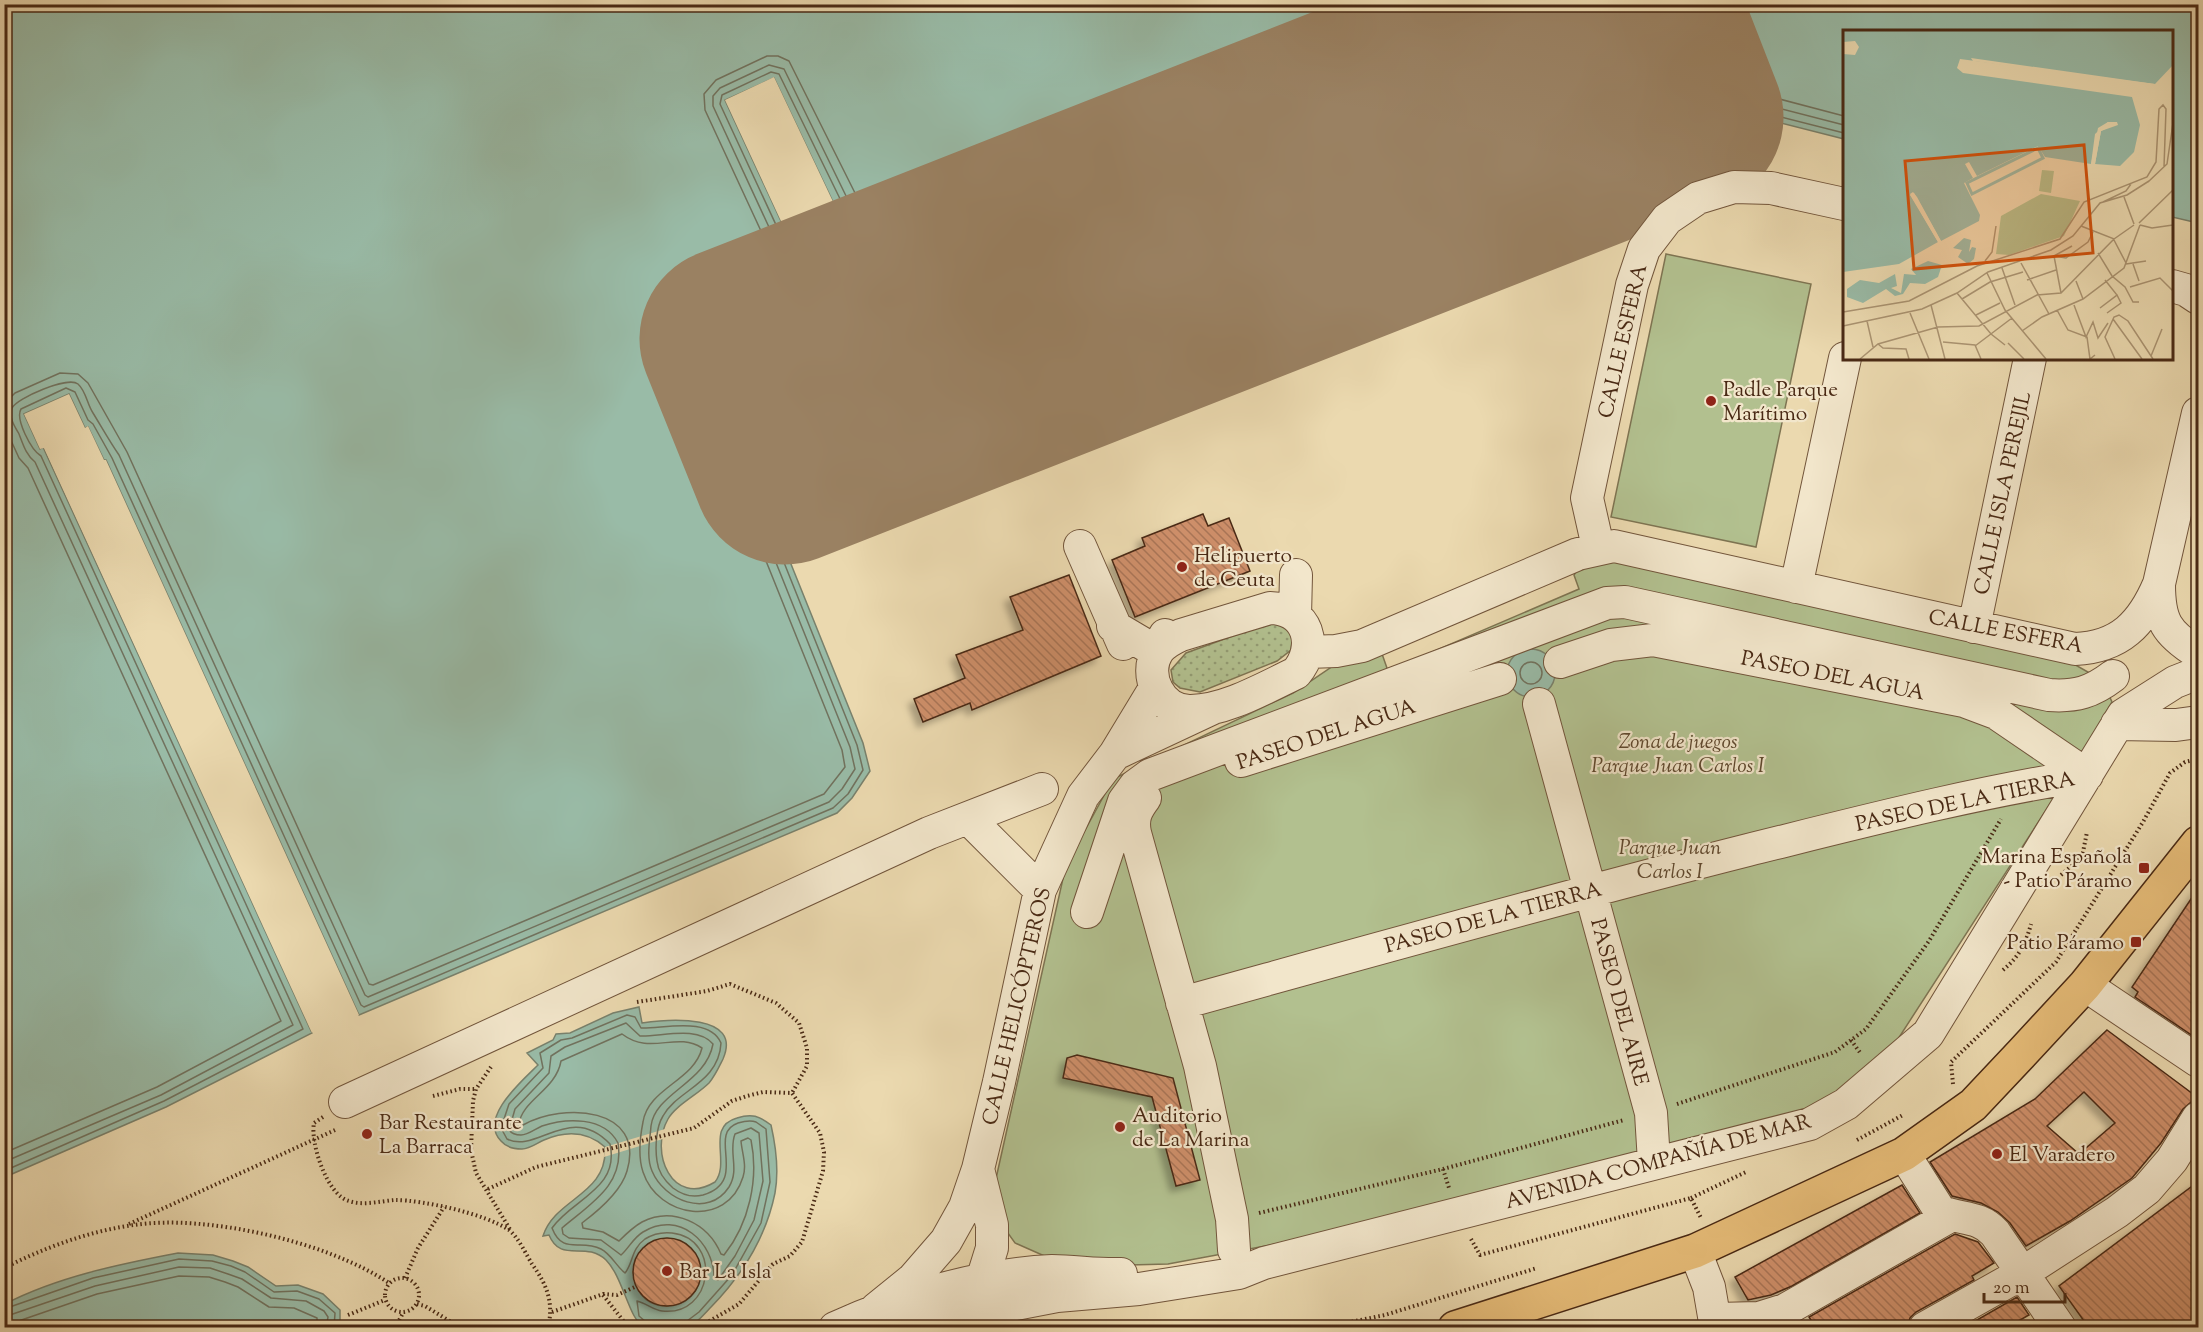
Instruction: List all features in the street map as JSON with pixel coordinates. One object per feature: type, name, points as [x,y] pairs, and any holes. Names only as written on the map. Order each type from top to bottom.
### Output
[{"type":"main road","points":[[1455,1328],[1695,1251],[1904,1154],[1973,1105],[2085,985],[2199,843]]},
{"type":"street","name":"CALLE ESFERA","points":[[1598,547],[1587,498],[1627,308],[1644,249],[1667,219],[1698,198],[1734,188],[1771,188],[1843,204]]},
{"type":"street","points":[[2173,286],[2186,290],[2199,298]]},
{"type":"street","points":[[1796,587],[1845,360]]},
{"type":"street","name":"CALLE ISLA PEREJIL","points":[[1974,627],[2030,360]]},
{"type":"street","name":"CALLE ESFERA","points":[[1308,652],[1336,651],[1362,646],[1578,554],[1598,547],[1614,546],[2075,650],[2097,648],[2118,638],[2136,624],[2150,605],[2159,584],[2199,413]]},
{"type":"street","points":[[1080,546],[1113,626],[1134,667],[1154,686]]},
{"type":"street","points":[[1296,575],[1282,612],[1304,626],[1308,639],[1308,652]]},
{"type":"street","name":"CALLE ESFERA","points":[[2159,584],[2159,604],[2164,625],[2199,653]]},
{"type":"street","name":"CALLE HELICÓPTEROS","points":[[1214,708],[1189,712],[1167,704],[1154,686],[1152,668],[1168,627],[1178,619],[1247,593],[1261,597],[1282,612]]},
{"type":"street","points":[[1087,912],[1124,801],[1135,786],[1150,775],[1607,603],[1625,603],[2049,695],[2072,697],[2095,690],[2113,676]]},
{"type":"street","points":[[1113,626],[1157,652]]},
{"type":"street","name":"PASEO DEL AGUA","points":[[1560,662],[1611,645],[1653,640],[1964,701],[1996,713],[2087,776]]},
{"type":"street","points":[[1526,643],[1547,647],[1560,662],[1563,670],[1560,688],[1554,696],[1539,704],[1529,705],[1514,700],[1506,693],[1500,679],[1501,665],[1508,653],[1526,643]]},
{"type":"street","name":"CALLE ESFERA","points":[[2097,648],[2113,676],[2120,720]]},
{"type":"street","name":"CALLE HELICÓPTEROS","points":[[1115,754],[1296,673],[1304,664],[1308,652]]},
{"type":"street","name":"AVENIDA COMPAÑÍA DE MAR","points":[[835,1328],[891,1320],[1054,1284],[1236,1260],[1264,1263],[1810,1124],[1846,1104],[1928,1034],[2120,720],[2167,687],[2199,673]]},
{"type":"street","name":"PASEO DEL AGUA","points":[[1182,1003],[1135,833],[1136,810],[1152,790],[1500,679]]},
{"type":"street","name":"CALLE HELICÓPTEROS","points":[[960,1218],[978,1169],[1040,890],[1083,796],[1115,754],[1154,686]]},
{"type":"street","name":"PASEO DEL AIRE","points":[[1539,704],[1650,1113],[1654,1162]]},
{"type":"street","points":[[2120,720],[2176,725],[2199,722]]},
{"type":"street","name":"PASEO DE LA TIERRA","points":[[1182,1003],[1590,890],[1913,809],[2022,786],[2087,776]]},
{"type":"street","points":[[345,1110],[929,833],[1042,789]]},
{"type":"street","points":[[968,818],[1040,890]]},
{"type":"street","points":[[2085,985],[2199,1061]]},
{"type":"street","points":[[1182,1003],[1200,1066],[1232,1219],[1234,1250]]},
{"type":"street","points":[[1925,1328],[2021,1274],[2147,1189],[2172,1160],[2199,1118]]},
{"type":"street","points":[[1904,1154],[1940,1211],[1950,1216],[1976,1219],[1987,1224],[2060,1328]]},
{"type":"street","points":[[978,1169],[992,1225],[992,1248],[982,1280]]},
{"type":"street","points":[[1695,1251],[1722,1325],[1785,1310],[1950,1216]]},
{"type":"street","points":[[960,1218],[960,1245],[982,1280]]},
{"type":"street","points":[[891,1320],[914,1279],[946,1240],[960,1218]]},
{"type":"street","points":[[992,1225],[1020,1259],[1054,1284]]},
{"type":"street","points":[[982,1280],[1054,1284]]},
{"type":"street","name":"AVENIDA COMPAÑÍA DE MAR","points":[[891,1320],[982,1280]]},
{"type":"path","points":[[1232,1219],[1443,1169],[1650,1113],[1835,1052],[1866,1029],[1929,941],[2022,786]]},
{"type":"path","points":[[631,1004],[707,991],[730,984],[776,1003],[799,1023],[807,1047],[807,1066],[792,1093]]},
{"type":"path","points":[[492,1065],[476,1089],[470,1134],[471,1150],[476,1173],[488,1189],[549,1292],[552,1312],[548,1328]]},
{"type":"path","points":[[426,1098],[460,1089],[476,1089]]},
{"type":"path","points":[[488,1189],[536,1167],[694,1128],[732,1101],[747,1096],[763,1092],[792,1093]]},
{"type":"path","points":[[697,1328],[740,1304],[773,1264],[790,1256],[802,1242],[823,1171],[824,1152],[820,1133],[792,1093]]},
{"type":"path","points":[[121,1228],[314,1138],[351,1103],[314,1122],[314,1138],[326,1179],[334,1193],[349,1201],[397,1200],[444,1207],[511,1231]]},
{"type":"path","points":[[403,1313],[392,1310],[385,1300],[386,1288],[389,1283],[405,1278],[418,1248],[444,1207]]},
{"type":"path","points":[[4,1268],[44,1248],[121,1228],[134,1225],[190,1224],[265,1233],[339,1256],[368,1269],[389,1283]]},
{"type":"path","points":[[405,1278],[418,1288],[417,1304]]},
{"type":"path","points":[[552,1312],[603,1294],[617,1295],[637,1286]]},
{"type":"path","points":[[603,1294],[629,1328]]},
{"type":"path","points":[[348,1316],[385,1300]]},
{"type":"path","points":[[395,1328],[403,1313],[417,1304],[425,1306],[461,1328]]},
{"type":"green space","name":"Padle Parque Marítimo","points":[[1666,254],[1811,284],[1756,547],[1611,517]]},
{"type":"green space","name":"Parque Juan Carlos I","points":[[1624,557],[2058,655],[2102,680],[2112,702],[2074,767],[1865,1090],[1833,1108],[1292,1241],[1168,1264],[1129,1265],[1049,1258],[1015,1243],[1005,1229],[995,1183],[1066,865],[1113,779],[1293,693],[1339,662],[1381,651],[1388,671],[1579,589],[1574,575],[1579,567]]},
{"type":"green space","points":[[1277,620],[1293,633],[1291,650],[1277,661],[1200,692],[1180,688],[1173,682],[1171,670],[1186,653]]},
{"type":"water","points":[[5,5],[1523,5],[862,263],[774,78],[725,100],[811,286],[702,328],[700,338],[863,743],[870,771],[852,798],[837,813],[359,1015],[106,460],[88,427],[85,428],[69,394],[24,414],[40,449],[43,447],[312,1033],[166,1107],[5,1177]]},
{"type":"water","points":[[1676,5],[2198,5],[2198,223],[2173,217],[2173,30],[1843,30],[1843,139],[1718,107]]},
{"type":"water","points":[[1526,649],[1536,649],[1548,656],[1555,668],[1555,678],[1548,690],[1536,697],[1526,697],[1511,686],[1507,678],[1507,668],[1518,653]]},
{"type":"water","points":[[639,1007],[642,1023],[668,1020],[700,1022],[713,1026],[722,1033],[726,1044],[723,1059],[715,1074],[709,1083],[672,1114],[663,1132],[661,1146],[663,1160],[668,1173],[676,1182],[687,1188],[700,1188],[715,1182],[721,1165],[720,1137],[722,1129],[728,1123],[737,1118],[751,1116],[771,1125],[776,1150],[777,1176],[766,1225],[752,1254],[734,1281],[701,1318],[686,1328],[643,1326],[634,1315],[617,1276],[606,1260],[598,1254],[560,1248],[554,1244],[549,1235],[543,1236],[549,1223],[558,1213],[590,1186],[598,1176],[604,1163],[605,1147],[583,1135],[568,1134],[552,1137],[528,1148],[516,1149],[503,1143],[495,1132],[495,1122],[505,1100],[538,1065],[527,1053],[553,1040],[556,1034],[570,1033],[613,1013]],"holes":[[[668,1239],[683,1244],[693,1252],[699,1263],[700,1276],[697,1287],[690,1297],[679,1304],[664,1306],[650,1302],[641,1294],[636,1283],[637,1259],[644,1249],[654,1242]]]},
{"type":"water","points":[[178,1253],[213,1255],[248,1267],[276,1286],[298,1285],[323,1294],[340,1310],[340,1327],[5,1327],[5,1304],[46,1286],[89,1272]]},
{"type":"pier","points":[[774,77],[862,263],[859,264],[773,81],[729,102],[814,285],[811,286],[725,100]]},
{"type":"pier","points":[[69,394],[85,428],[88,426],[106,460],[359,1015],[356,1017],[104,463],[101,462],[86,431],[82,430],[68,398],[28,415],[42,445],[46,446],[314,1031],[312,1033],[44,448],[40,449],[24,414]]},
{"type":"pier","points":[[665,1129],[666,1138],[604,1157],[605,1147]]},
{"type":"building","name":"Helipuerto de Ceuta","points":[[1203,514],[1208,526],[1229,518],[1250,571],[1135,617],[1112,560],[1145,546],[1142,538]]},
{"type":"building","points":[[1069,575],[1101,656],[972,710],[970,703],[923,722],[914,699],[965,678],[956,655],[1023,630],[1010,597]]},
{"type":"building","points":[[2199,887],[2199,1040],[2135,997],[2138,992],[2132,987]]},
{"type":"building","points":[[2107,1030],[2197,1097],[2183,1109],[2161,1143],[2132,1178],[2070,1221],[2026,1246],[2010,1223],[1998,1212],[1981,1203],[1952,1196],[1930,1162],[2035,1099]],"holes":[[[2084,1092],[2115,1123],[2079,1154],[2047,1126]]]},
{"type":"building","points":[[1077,1055],[1173,1078],[1200,1180],[1176,1186],[1152,1097],[1063,1078],[1067,1058]]},
{"type":"building","points":[[2199,1181],[2199,1328],[2089,1328],[2059,1286]]},
{"type":"building","points":[[1902,1185],[1920,1213],[1792,1286],[1771,1295],[1748,1300],[1735,1277]]},
{"type":"building","points":[[1955,1234],[1978,1242],[1994,1263],[1972,1276],[1974,1280],[1916,1312],[1910,1318],[1907,1328],[1816,1328],[1809,1317]]},
{"type":"building","name":"Bar La Isla","points":[[667,1238],[680,1241],[691,1248],[698,1259],[701,1272],[698,1285],[691,1296],[680,1303],[667,1306],[654,1303],[643,1296],[636,1285],[633,1272],[636,1259],[643,1248],[654,1241]]},
{"type":"building","points":[[2017,1297],[2029,1315],[2006,1328],[1963,1328]]},
{"type":"runway","points":[[1583,4],[731,339],[785,473],[1692,117],[1648,4]]},
{"type":"place","name":"Padle Parque Marítimo","points":[[1711,401]]},
{"type":"place","name":"Helipuerto de Ceuta","points":[[1182,567]]},
{"type":"place","name":"Marina Española - Patio Páramo","points":[[2144,868]]},
{"type":"place","name":"Patio Páramo","points":[[2136,942]]},
{"type":"place","name":"Auditorio de La Marina","points":[[1120,1127]]},
{"type":"place","name":"Bar Restaurante La Barraca","points":[[367,1134]]},
{"type":"place","name":"El Varadero","points":[[1997,1154]]},
{"type":"place","name":"Bar La Isla","points":[[667,1271]]},
{"type":"park label","name":"Zona de juegos Parque Juan Carlos I","points":[[1678,753]]}]
